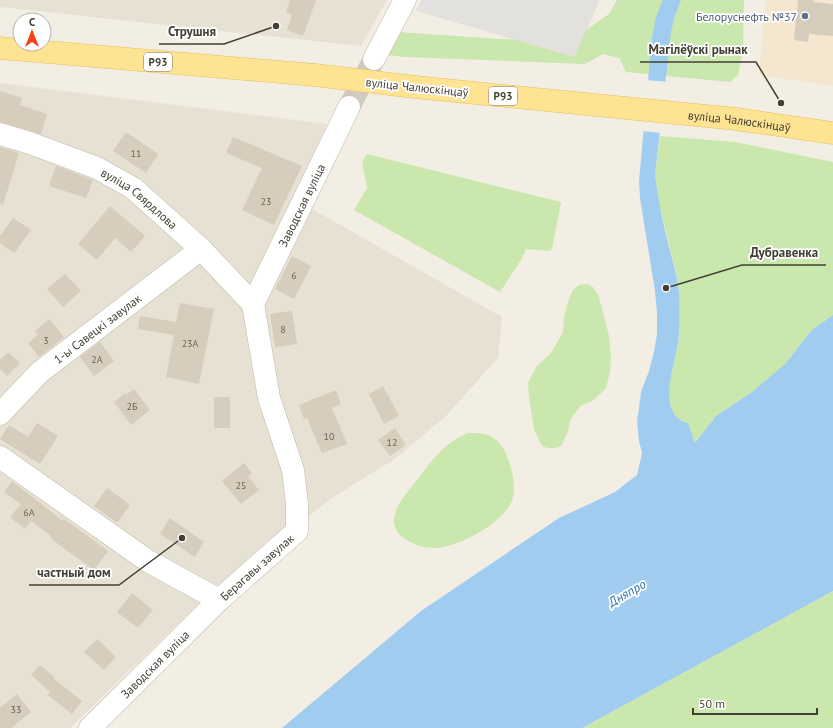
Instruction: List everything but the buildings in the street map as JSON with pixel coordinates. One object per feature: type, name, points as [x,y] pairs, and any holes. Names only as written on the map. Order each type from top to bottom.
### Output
[{"type":"main road","name":"вуліца Чалюскінцаў","points":[[0,48],[315,75],[415,87],[736,119],[833,133]]},
{"type":"street","points":[[374,59],[404,0]]},
{"type":"street","name":"Заводская вуліца","points":[[253,304],[349,107]]},
{"type":"street","name":"вуліца Свярдлова","points":[[0,134],[30,143],[96,168],[133,188],[201,249],[253,304]]},
{"type":"street","name":"1-ы Савецкі завулак","points":[[0,414],[40,372],[201,249]]},
{"type":"street","name":"Берагавы завулак","points":[[0,457],[148,561],[220,600],[297,531],[297,504],[293,470],[269,398],[253,304]]},
{"type":"street","name":"Заводская вуліца","points":[[90,728],[220,600]]},
{"type":"shaded area","points":[[0,0],[387,0],[361,46],[0,7]]},
{"type":"shaded area","points":[[421,0],[600,0],[574,57],[416,11]]},
{"type":"shaded area","points":[[766,0],[833,0],[833,86],[759,75]]},
{"type":"shaded area","points":[[0,83],[327,124],[293,198],[502,317],[498,358],[444,418],[393,460],[332,498],[200,602],[70,728],[0,728]]},
{"type":"green space","points":[[617,0],[744,0],[743,50],[738,75],[730,82],[626,72],[619,58],[603,54],[585,64],[386,55],[399,32],[499,39],[570,41],[609,14]]},
{"type":"green space","points":[[660,136],[735,142],[833,162],[833,315],[812,330],[785,364],[752,392],[716,416],[695,443],[688,423],[679,419],[672,411],[669,395],[670,380],[679,338],[680,312],[679,291],[675,269],[657,195],[655,175]]},
{"type":"green space","points":[[367,154],[561,202],[552,249],[549,251],[526,249],[521,260],[500,292],[354,210],[367,188],[362,162]]},
{"type":"green space","points":[[587,284],[593,287],[599,297],[609,336],[611,356],[610,372],[606,388],[594,400],[580,406],[571,419],[568,431],[561,446],[547,448],[542,446],[534,430],[528,383],[536,367],[551,353],[563,332],[564,318],[573,290],[579,285]]},
{"type":"green space","points":[[468,433],[486,434],[500,443],[504,450],[514,483],[513,497],[509,506],[502,515],[481,532],[456,543],[445,547],[435,548],[423,547],[412,543],[397,531],[394,524],[394,516],[397,508],[407,493],[440,452],[452,442]]},
{"type":"green space","points":[[833,591],[833,728],[582,728]]},
{"type":"water","name":"Дняпро","points":[[663,0],[681,0],[675,15],[671,32],[655,175],[663,220],[679,292],[679,334],[671,379],[670,402],[673,412],[679,419],[688,423],[695,443],[716,416],[752,392],[785,364],[812,330],[833,315],[833,591],[582,728],[282,728],[421,611],[559,518],[615,492],[637,475],[642,453],[637,420],[641,392],[649,371],[657,334],[655,291],[640,198],[639,181],[652,37],[656,17]]},
{"type":"pier","points":[[646,80],[668,82],[662,133],[641,131]]},
{"type":"tunnel","points":[[349,107],[374,59]]},
{"type":"place","name":"Белоруснефть №37","points":[[805,16]]},
{"type":"place","name":"Струшня","points":[[276,26]]},
{"type":"place","name":"Магілёўскі рынак","points":[[781,103]]},
{"type":"place","name":"Дубравенка","points":[[666,288]]},
{"type":"place","name":"частный дом","points":[[182,538]]}]
